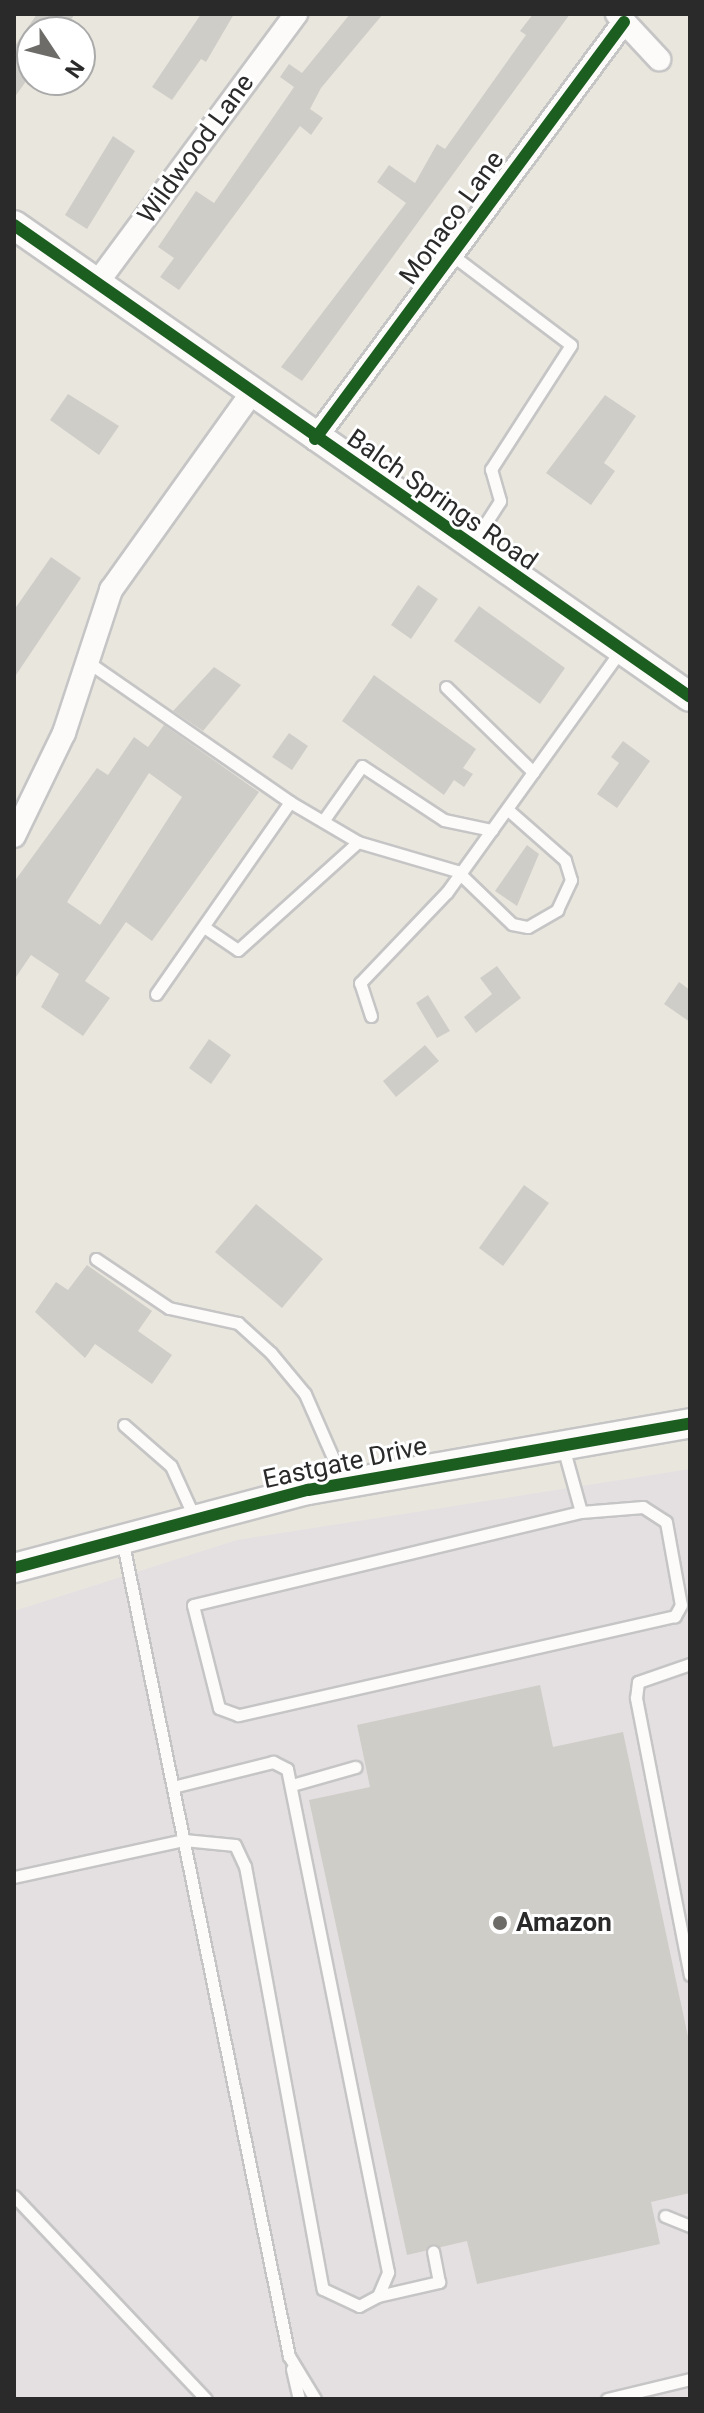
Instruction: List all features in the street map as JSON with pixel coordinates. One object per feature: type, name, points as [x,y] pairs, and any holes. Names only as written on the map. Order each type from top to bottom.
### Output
[{"type":"street","name":"Wildwood Lane","points":[[97,283],[296,14]]},
{"type":"street","points":[[620,18],[659,59]]},
{"type":"street","name":"Monaco Lane","points":[[315,439],[452,255],[620,18]]},
{"type":"street","name":"Balch Springs Road","points":[[14,225],[315,439],[690,697]]},
{"type":"street","points":[[14,836],[64,733],[84,659],[111,590],[251,394]]},
{"type":"street","name":"Eastgate Drive","points":[[14,1568],[344,1484],[690,1423]]},
{"type":"lane","points":[[452,255],[571,345],[491,469],[500,501],[471,547]]},
{"type":"lane","points":[[371,1016],[360,983],[447,892],[457,871],[492,830],[621,649]]},
{"type":"lane","points":[[84,659],[290,802],[358,842],[457,871],[512,924],[528,927],[557,910],[571,880],[565,860],[507,809]]},
{"type":"lane","points":[[446,687],[533,772]]},
{"type":"lane","points":[[323,821],[362,766],[444,820],[492,830]]},
{"type":"lane","points":[[156,994],[290,802]]},
{"type":"lane","points":[[204,927],[238,950],[358,842]]},
{"type":"lane","points":[[96,1259],[169,1308],[238,1323],[271,1353],[305,1394],[344,1484]]},
{"type":"lane","points":[[124,1425],[171,1466],[195,1520]]},
{"type":"lane","points":[[563,1446],[581,1512]]},
{"type":"lane","points":[[643,1507],[666,1522],[681,1605],[675,1616],[238,1715],[219,1708],[193,1605],[581,1512],[643,1507]]},
{"type":"lane","points":[[122,1539],[299,2399]]},
{"type":"lane","points":[[690,1664],[638,1682],[636,1698],[690,1975]]},
{"type":"lane","points":[[173,1787],[273,1762],[287,1769],[388,2272],[378,2296]]},
{"type":"lane","points":[[292,1785],[355,1767]]},
{"type":"lane","points":[[14,1877],[184,1840],[235,1845],[245,1866],[323,2289],[359,2306],[378,2296],[439,2282],[433,2252]]},
{"type":"lane","points":[[14,2196],[206,2399]]},
{"type":"lane","points":[[665,2216],[690,2226]]},
{"type":"lane","points":[[289,2356],[315,2399]]},
{"type":"lane","points":[[607,2399],[690,2379]]},
{"type":"shaded area","name":"Amazon","points":[[690,1469],[690,2399],[14,2399],[14,1611],[237,1540]]},
{"type":"building","points":[[37,14],[75,14],[74,16],[36,16]]},
{"type":"building","points":[[201,14],[234,14],[206,62],[201,59],[172,100],[152,87]]},
{"type":"building","points":[[350,14],[383,14],[321,88],[310,109],[323,118],[311,135],[300,126],[179,290],[160,277],[174,258],[158,247],[196,191],[214,203],[294,87],[280,77],[289,64],[302,73]]},
{"type":"building","points":[[533,14],[570,14],[302,381],[281,367],[406,203],[377,182],[389,165],[415,183],[437,144],[445,149],[526,35],[520,31]]},
{"type":"building","points":[[16,44],[14,98],[14,47]]},
{"type":"building","points":[[113,136],[135,151],[87,229],[65,215]]},
{"type":"building","points":[[68,394],[119,426],[99,455],[50,420]]},
{"type":"building","points":[[605,395],[636,416],[604,463],[615,471],[591,505],[546,473]]},
{"type":"building","points":[[51,557],[81,578],[14,678],[14,610]]},
{"type":"building","points":[[418,585],[438,599],[411,639],[391,625]]},
{"type":"building","points":[[479,606],[565,668],[540,704],[454,641]]},
{"type":"building","points":[[214,667],[241,685],[203,731],[173,711]]},
{"type":"building","points":[[374,675],[476,749],[463,768],[473,774],[464,787],[454,780],[444,795],[342,721]]},
{"type":"building","points":[[164,725],[259,792],[152,941],[126,922],[85,981],[110,998],[83,1036],[41,1007],[59,974],[31,955],[14,980],[14,882],[97,768],[108,775],[134,737],[148,747]],"holes":[[[149,773],[182,797],[100,925],[67,902]]]},
{"type":"building","points":[[289,733],[308,746],[292,770],[272,757]]},
{"type":"building","points":[[623,741],[650,761],[617,808],[597,794],[619,763],[611,757]]},
{"type":"building","points":[[527,845],[539,854],[517,906],[495,891]]},
{"type":"building","points":[[497,966],[521,998],[476,1033],[464,1017],[492,994],[480,978]]},
{"type":"building","points":[[679,982],[690,990],[690,1022],[664,1004]]},
{"type":"building","points":[[428,995],[450,1031],[437,1038],[416,1003]]},
{"type":"building","points":[[209,1039],[231,1055],[211,1084],[189,1068]]},
{"type":"building","points":[[425,1045],[439,1061],[396,1097],[383,1081]]},
{"type":"building","points":[[524,1185],[549,1203],[503,1266],[479,1248]]},
{"type":"building","points":[[256,1204],[323,1259],[282,1308],[215,1252]]},
{"type":"building","points":[[87,1265],[152,1311],[138,1331],[172,1355],[152,1384],[95,1344],[85,1358],[35,1312],[56,1282],[68,1290]]},
{"type":"building","name":"Amazon","points":[[540,1685],[553,1747],[623,1732],[690,2046],[690,2193],[651,2202],[660,2244],[477,2284],[467,2241],[407,2255],[309,1800],[370,1787],[357,1725]]},
{"type":"cycle path","points":[[315,439],[624,22]]},
{"type":"cycle path","points":[[14,225],[690,697]]},
{"type":"cycle path","points":[[14,1568],[308,1490],[690,1423]]},
{"type":"place","name":"Amazon","points":[[500,1923]]}]
